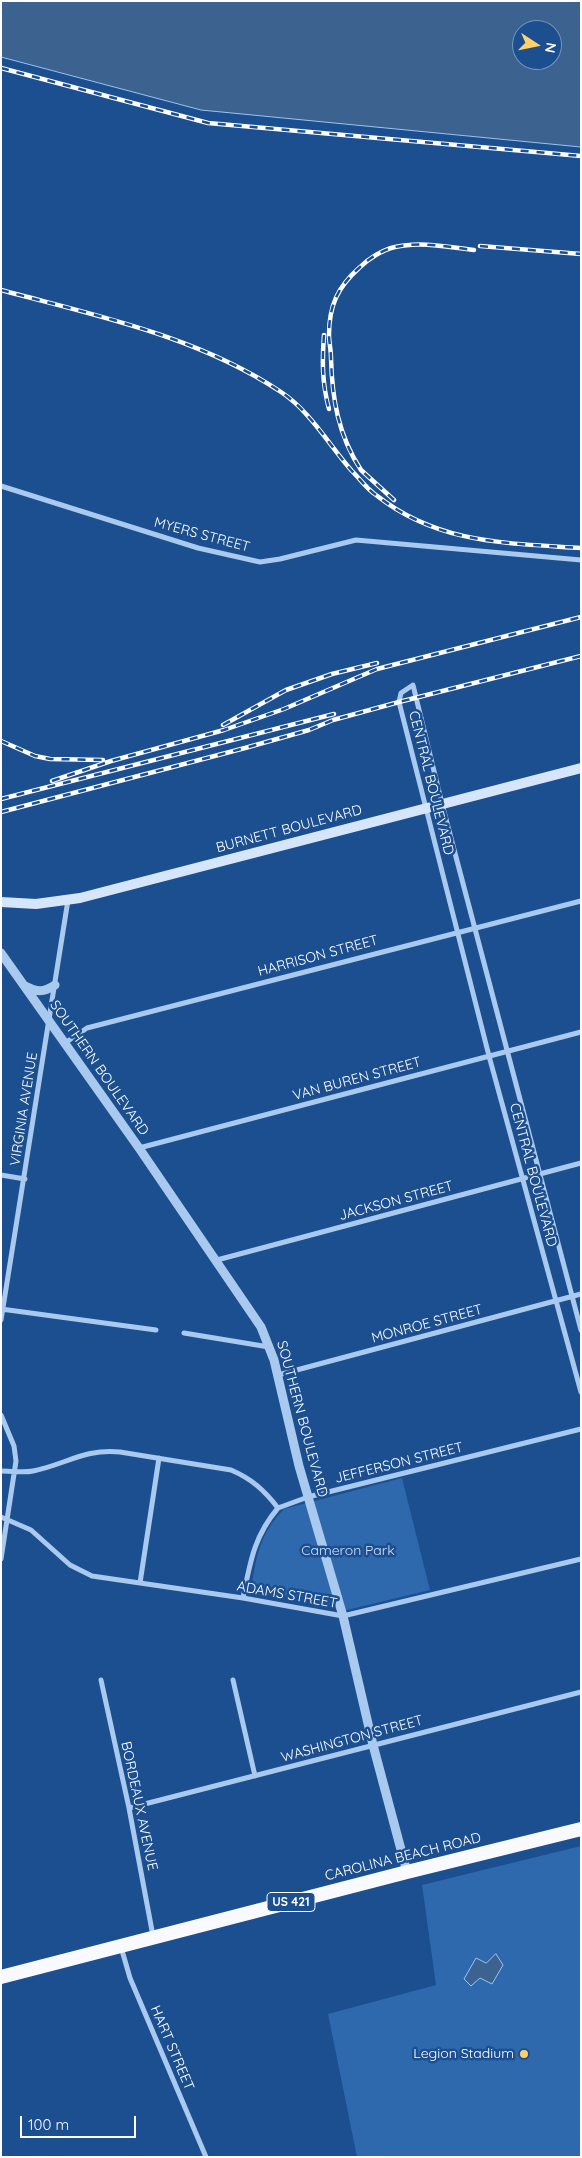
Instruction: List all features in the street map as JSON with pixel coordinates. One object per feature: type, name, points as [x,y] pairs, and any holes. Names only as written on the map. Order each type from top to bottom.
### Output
[{"type":"highway","name":"CAROLINA BEACH ROAD","points":[[1,1977],[581,1829]]},
{"type":"main road","name":"BURNETT BOULEVARD","points":[[1,902],[36,904],[68,900],[581,768]]},
{"type":"street","name":"MYERS STREET","points":[[1,486],[198,548],[247,560],[271,561],[356,540],[581,560]]},
{"type":"street","name":"CENTRAL BOULEVARD","points":[[581,1330],[442,804],[413,685],[401,693],[399,702],[489,1056],[581,1392]]},
{"type":"street","name":"VIRGINIA AVENUE","points":[[1,1320],[68,900]]},
{"type":"street","name":"HARRISON STREET","points":[[64,1044],[86,1028],[581,901]]},
{"type":"street","name":"SOUTHERN BOULEVARD","points":[[1,953],[256,1317],[270,1347],[308,1497],[344,1616],[373,1745],[407,1872]]},
{"type":"street","points":[[25,986],[36,992],[55,984]]},
{"type":"street","name":"VAN BUREN STREET","points":[[139,1148],[581,1032]]},
{"type":"street","name":"JACKSON STREET","points":[[217,1260],[581,1163]]},
{"type":"street","points":[[1,1175],[24,1179]]},
{"type":"street","name":"MONROE STREET","points":[[278,1375],[581,1294]]},
{"type":"street","points":[[2,1309],[156,1330]]},
{"type":"street","points":[[184,1333],[270,1347]]},
{"type":"street","points":[[1,1414],[14,1446],[16,1461],[1,1559]]},
{"type":"street","name":"JEFFERSON STREET","points":[[278,1508],[308,1497],[581,1429]]},
{"type":"street","points":[[1,1471],[32,1471],[104,1450],[232,1470],[248,1477],[265,1490],[278,1508],[264,1524],[257,1541],[243,1598]]},
{"type":"street","points":[[140,1583],[159,1458]]},
{"type":"street","name":"ADAMS STREET","points":[[1,1517],[31,1530],[70,1565],[92,1576],[243,1598],[344,1616],[581,1559]]},
{"type":"street","name":"BORDEAUX AVENUE","points":[[101,1680],[129,1808],[153,1938]]},
{"type":"street","points":[[233,1680],[255,1776]]},
{"type":"street","name":"WASHINGTON STREET","points":[[129,1808],[581,1692]]},
{"type":"street","name":"HART STREET","points":[[121,1946],[130,1978],[206,2157]]},
{"type":"green space","name":"Cameron Park","points":[[402,1478],[430,1590],[347,1610],[329,1605],[262,1594],[251,1589],[260,1546],[269,1528],[284,1509]]},
{"type":"green space","points":[[581,1846],[581,2157],[357,2157],[328,2014],[436,1985],[422,1885]]},
{"type":"shaded area","points":[[1,1],[581,1],[581,147],[201,110],[1,57]]},
{"type":"shaded area","points":[[496,1954],[503,1965],[492,1984],[480,1978],[471,1986],[464,1979],[476,1958],[486,1963]]},
{"type":"railway","points":[[1,68],[208,123],[581,156]]},
{"type":"railway","points":[[394,500],[361,470],[353,457],[342,430],[335,402],[329,338],[329,324],[333,306],[345,282],[367,261],[385,250],[405,245],[434,245],[474,250]]},
{"type":"railway","points":[[480,246],[581,254]]},
{"type":"railway","points":[[1,290],[146,330],[215,356],[249,373],[281,392],[301,409],[352,471],[373,493],[399,511],[424,523],[448,532],[473,538],[499,542],[581,548]]},
{"type":"railway","points":[[324,335],[323,372],[329,409]]},
{"type":"railway","points":[[52,781],[111,761],[224,730],[284,709],[377,669],[581,617]]},
{"type":"railway","points":[[1,812],[245,748],[309,730],[333,720],[399,702],[581,656]]},
{"type":"railway","points":[[223,725],[286,690],[332,674],[377,663]]},
{"type":"railway","points":[[1,799],[334,714]]},
{"type":"railway","points":[[1,741],[35,756],[50,759],[103,760]]},
{"type":"place","name":"Legion Stadium","points":[[524,2054]]}]
